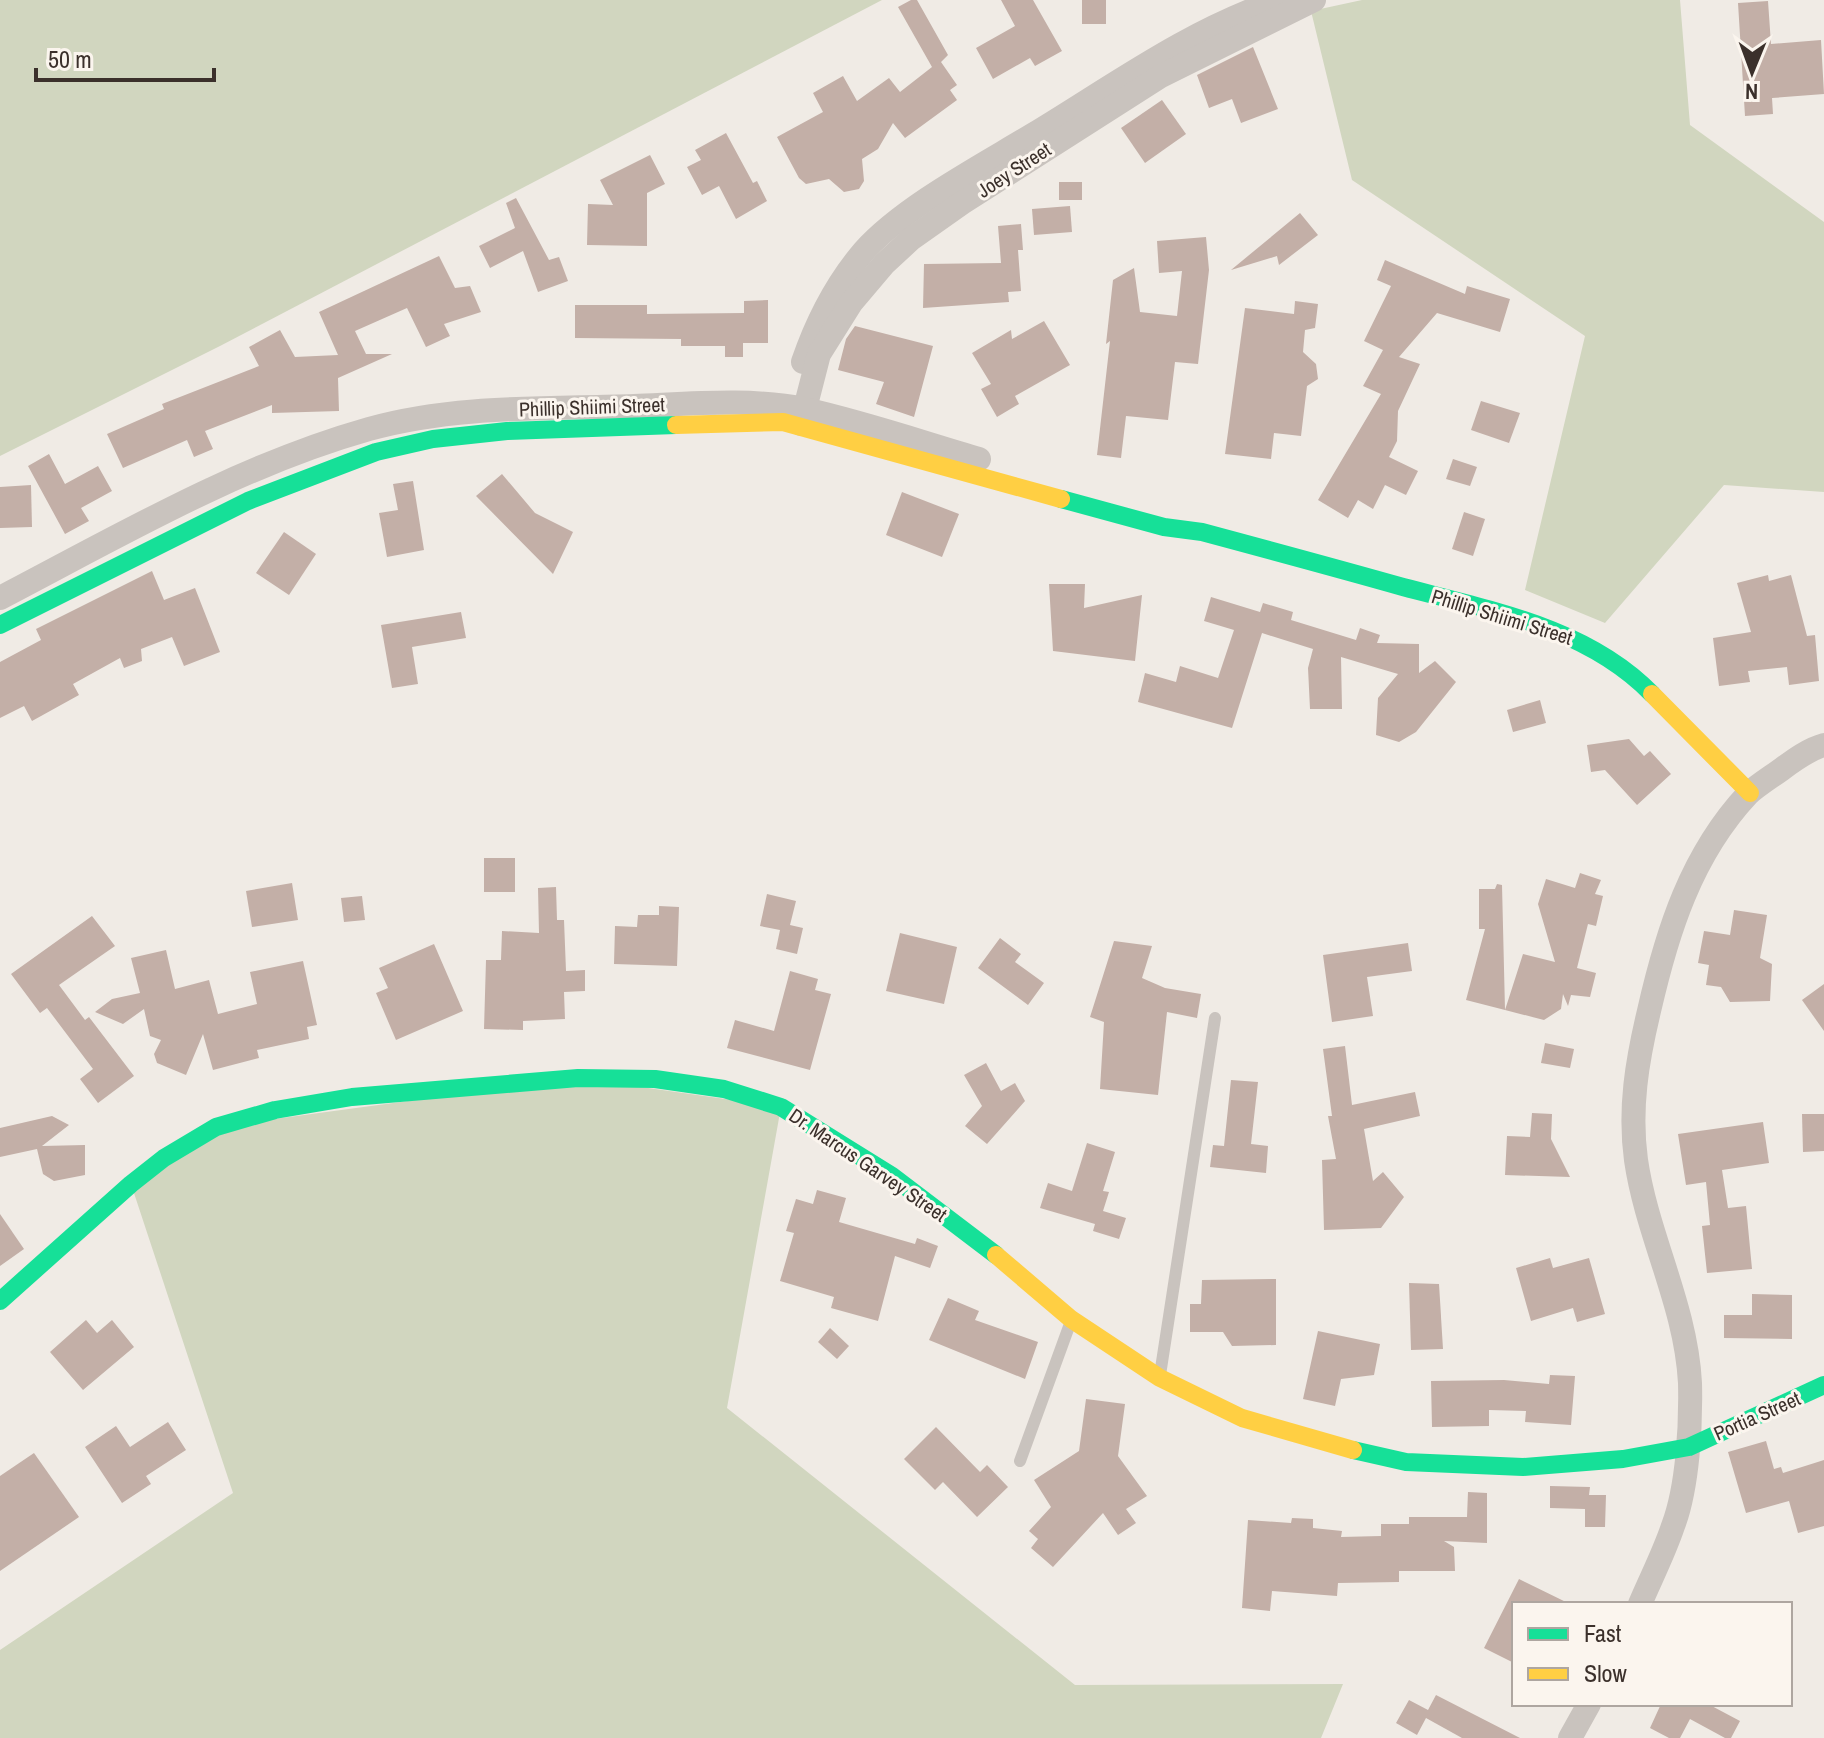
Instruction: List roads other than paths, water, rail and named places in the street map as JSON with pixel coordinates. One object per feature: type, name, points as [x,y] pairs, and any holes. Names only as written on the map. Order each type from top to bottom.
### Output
[{"type":"street","name":"Joey Street","points":[[794,416],[815,329],[834,289],[866,249],[900,220],[954,183],[1167,50],[1235,15],[1279,0]]},
{"type":"street","name":"Joey Street","points":[[794,416],[819,354],[851,303],[884,264],[911,239],[1161,76],[1314,0]]},
{"type":"street","name":"Phillip Shiimi Street","points":[[0,598],[224,484],[368,429],[481,411],[714,403],[794,416],[1168,512],[1190,521],[1202,532],[1518,618],[1587,644],[1617,663],[1644,685],[1750,793]]},
{"type":"street","name":"Phillip Shiimi Street","points":[[0,625],[248,501],[376,452],[433,439],[507,431],[794,416]]},
{"type":"street","points":[[1641,1602],[1675,1523],[1689,1447],[1690,1381],[1680,1314],[1644,1203],[1636,1159],[1632,1112],[1639,1052],[1674,915],[1693,873],[1714,838],[1750,793],[1789,764],[1824,745]]},
{"type":"street","name":"Dr. Marcus Garvey Street","points":[[0,1301],[142,1175],[216,1127],[275,1110],[352,1097],[578,1078],[655,1079],[724,1089],[781,1107],[815,1126],[892,1176],[977,1240],[1071,1319],[1160,1378],[1242,1418],[1316,1441],[1406,1462],[1523,1467],[1623,1459],[1689,1447]]},
{"type":"street","name":"Portia Street","points":[[1689,1447],[1819,1391]]},
{"type":"street","points":[[1570,1738],[1588,1706]]},
{"type":"lane","points":[[1160,1378],[1215,1018]]},
{"type":"lane","points":[[1020,1461],[1071,1319]]}]
